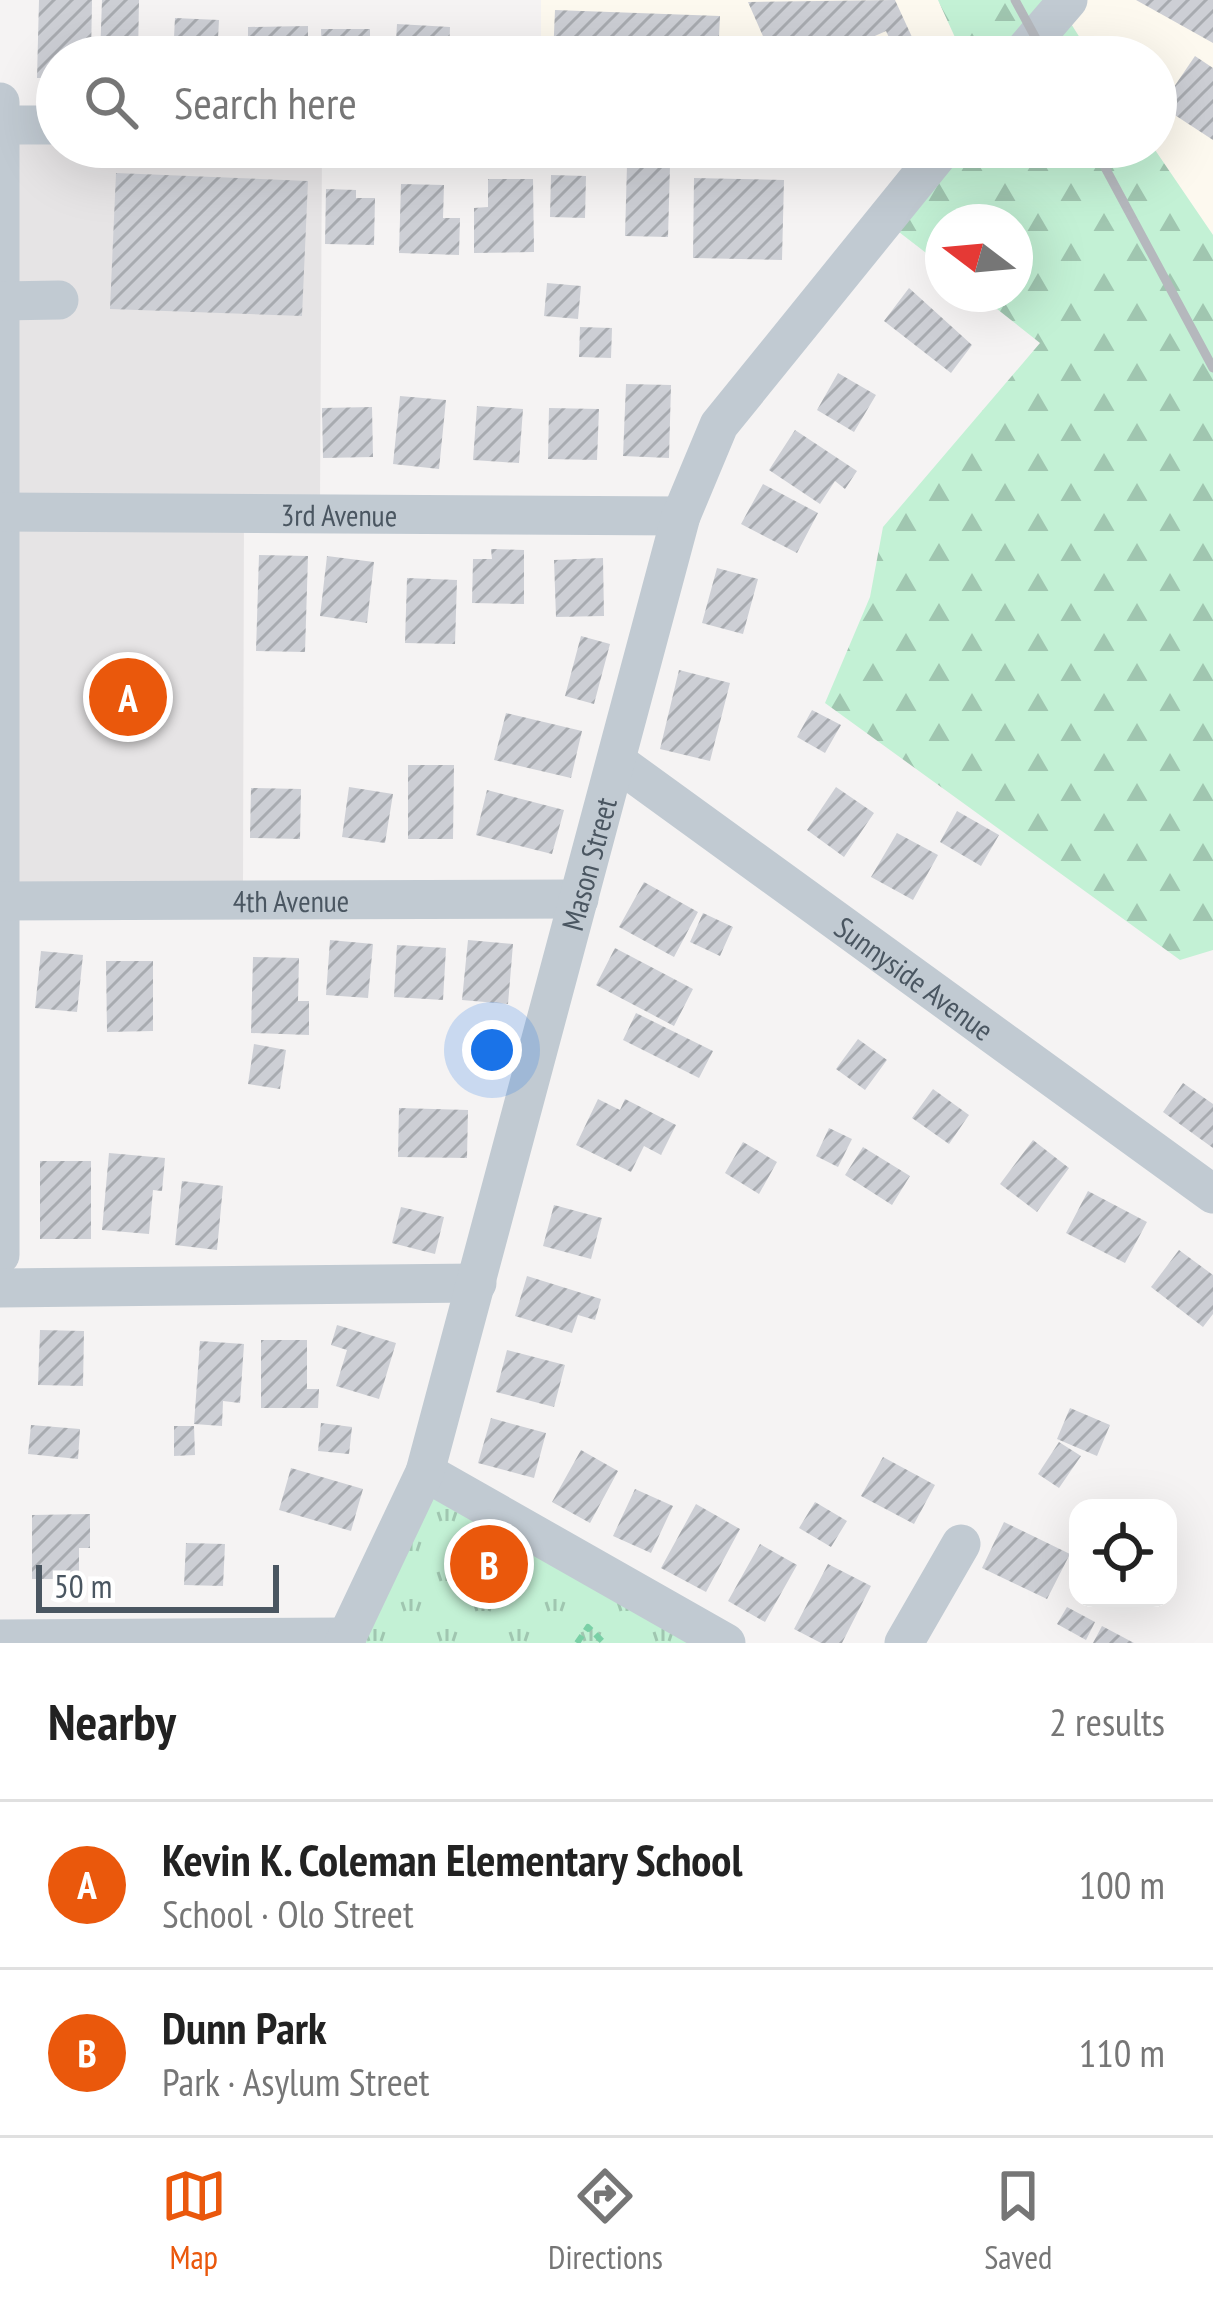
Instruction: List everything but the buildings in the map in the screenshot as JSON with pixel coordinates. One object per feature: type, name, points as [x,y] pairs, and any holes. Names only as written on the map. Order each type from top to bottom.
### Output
[{"type":"street","points":[[1037,36],[1068,0]]},
{"type":"street","points":[[0,102],[0,1255]]},
{"type":"street","points":[[0,125],[36,125]]},
{"type":"street","name":"Mason Street","points":[[346,1640],[425,1472],[681,516],[719,425],[927,168]]},
{"type":"street","points":[[2,301],[59,300]]},
{"type":"street","name":"3rd Avenue","points":[[1,512],[681,516]]},
{"type":"street","name":"Sunnyside Avenue","points":[[616,761],[1213,1194]]},
{"type":"street","name":"4th Avenue","points":[[2,901],[579,899]]},
{"type":"street","points":[[0,1288],[477,1282]]},
{"type":"street","points":[[425,1472],[726,1643]]},
{"type":"street","points":[[904,1643],[961,1544]]},
{"type":"street","points":[[0,1639],[346,1640]]},
{"type":"path","points":[[577,1643],[588,1628],[604,1643]]},
{"type":"shaded area","points":[[541,0],[938,0],[954,36],[541,36]]},
{"type":"shaded area","points":[[1056,0],[1213,0],[1213,235],[1167,168],[1177,168],[1177,36],[1079,36]]},
{"type":"shaded area","points":[[11,132],[36,132],[36,168],[322,168],[320,502],[244,504],[243,892],[13,890]]},
{"type":"green space","points":[[938,0],[1056,0],[1079,36],[954,36]]},
{"type":"green space","points":[[907,168],[1167,168],[1213,235],[1213,950],[1180,960],[825,703],[870,597],[883,527],[1040,343],[1001,312],[1033,312],[1033,204],[925,204],[925,252],[873,212]]},
{"type":"green space","points":[[435,1486],[730,1643],[358,1643]]},
{"type":"railway","points":[[1015,0],[1035,36]]},
{"type":"railway","points":[[1105,168],[1213,368]]},
{"type":"place","name":"Kevin K. Coleman Elementary School","points":[[128,697]]},
{"type":"place","name":"Dunn Park","points":[[489,1564]]}]
